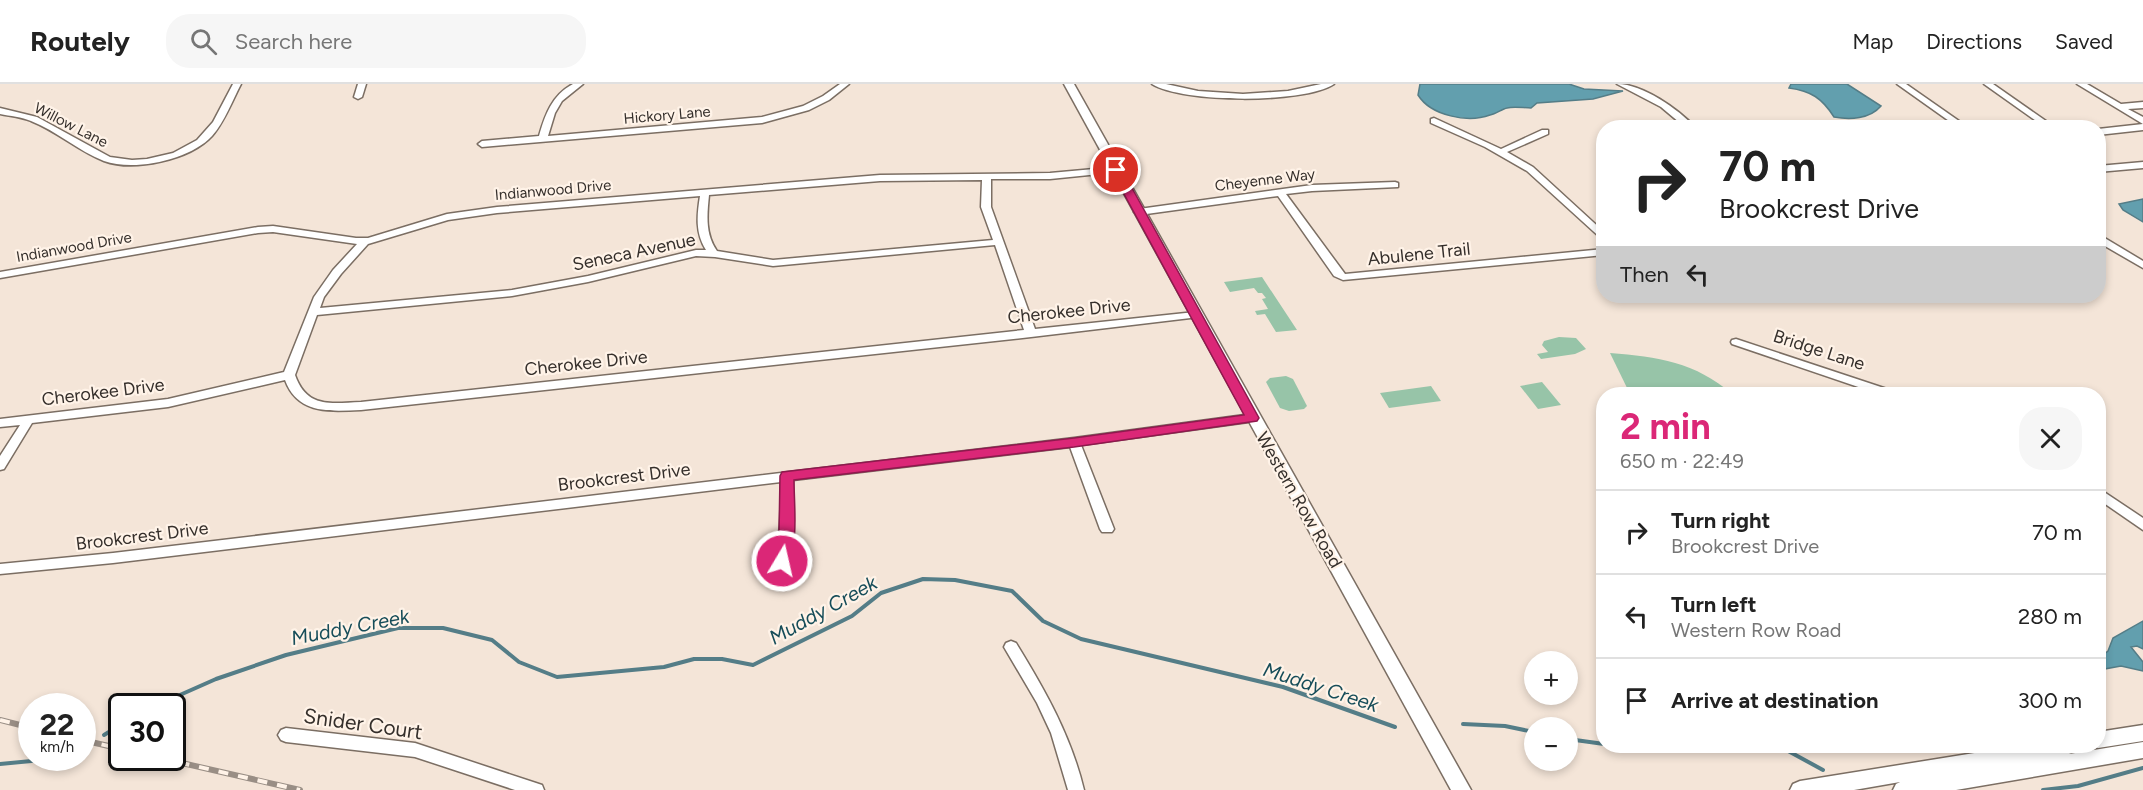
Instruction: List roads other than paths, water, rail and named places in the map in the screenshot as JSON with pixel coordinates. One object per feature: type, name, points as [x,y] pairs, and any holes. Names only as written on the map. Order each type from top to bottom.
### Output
[{"type":"street","name":"Willow Lane","points":[[0,111],[34,119],[107,159],[120,162],[145,161],[185,150],[204,139],[237,84]]},
{"type":"street","points":[[358,97],[363,84]]},
{"type":"street","points":[[543,138],[555,103],[564,92],[579,84]]},
{"type":"street","name":"Hickory Lane","points":[[483,144],[774,118],[812,106],[845,84]]},
{"type":"street","name":"Western Row Road","points":[[1069,84],[1252,418],[1391,661],[1461,790]]},
{"type":"street","points":[[1156,84],[1192,92],[1249,95],[1288,93],[1330,84]]},
{"type":"street","points":[[1621,84],[1664,105],[1682,120]]},
{"type":"street","points":[[1901,84],[1953,120]]},
{"type":"street","points":[[1988,84],[2040,120]]},
{"type":"street","points":[[2081,84],[2143,121]]},
{"type":"street","points":[[2120,107],[2143,105]]},
{"type":"street","points":[[1434,121],[1501,152],[1538,175],[1596,230]]},
{"type":"street","points":[[2106,131],[2143,127]]},
{"type":"street","points":[[1501,152],[1545,132]]},
{"type":"street","points":[[2106,168],[2143,165]]},
{"type":"street","name":"Indianwood Drive","points":[[0,275],[258,230],[273,229],[365,241],[455,216],[497,210],[880,177],[1050,176],[1116,170]]},
{"type":"street","points":[[987,176],[986,207],[1030,334]]},
{"type":"street","name":"Cheyenne Way","points":[[1139,212],[1325,187],[1395,185]]},
{"type":"street","points":[[705,192],[702,230],[714,254]]},
{"type":"street","name":"Abulene Trail","points":[[1280,192],[1338,274],[1343,277],[1596,253]]},
{"type":"street","points":[[290,375],[313,312],[327,285],[365,241]]},
{"type":"street","name":"Seneca Avenue","points":[[313,312],[512,293],[588,279],[696,253],[773,263],[998,242]]},
{"type":"street","points":[[2106,242],[2143,265]]},
{"type":"street","name":"Cherokee Drive","points":[[0,423],[168,403],[290,375],[294,392],[307,402],[336,407],[361,406],[1195,315]]},
{"type":"street","name":"Bridge Lane","points":[[1736,342],[1868,387]]},
{"type":"street","name":"Brookcrest Drive","points":[[0,569],[1074,442],[1252,418]]},
{"type":"street","points":[[0,466],[29,420]]},
{"type":"street","points":[[1074,442],[1107,529]]},
{"type":"street","points":[[773,575],[782,561],[785,548],[787,476]]},
{"type":"street","points":[[2106,498],[2143,525]]},
{"type":"street","points":[[1011,647],[1052,713],[1076,790]]},
{"type":"street","points":[[2106,739],[2143,733]]},
{"type":"street","name":"Snider Court","points":[[286,735],[415,750],[536,790]]},
{"type":"street","points":[[1903,790],[2143,750]]},
{"type":"street","points":[[1800,790],[2025,753]]},
{"type":"water","points":[[1420,84],[1569,84],[1584,89],[1623,91],[1593,99],[1537,103],[1531,108],[1510,107],[1481,117],[1461,118],[1441,113],[1424,102],[1418,95]]},
{"type":"water","points":[[1791,84],[1847,84],[1881,106],[1871,114],[1859,118],[1834,117],[1820,100],[1810,93],[1789,88]]},
{"type":"water","points":[[2143,199],[2143,222],[2123,210],[2119,204]]},
{"type":"water","points":[[2143,621],[2143,649],[2137,646],[2131,647],[2143,662],[2143,671],[2121,666],[2106,669],[2106,653],[2113,638]]},
{"type":"waterway","name":"Muddy Creek","points":[[184,693],[216,679],[286,655],[398,628],[443,628],[492,640],[519,662],[557,677],[664,667],[694,659],[722,659],[753,665],[852,616],[881,593],[923,579],[955,580],[1012,591],[1043,621],[1081,639],[1283,687],[1395,727]]},
{"type":"waterway","name":"Muddy Creek","points":[[1463,724],[1505,726],[1524,730]]},
{"type":"waterway","name":"Muddy Creek","points":[[104,735],[108,733]]},
{"type":"waterway","name":"Muddy Creek","points":[[1578,740],[1596,743]]},
{"type":"waterway","name":"Muddy Creek","points":[[1792,753],[1823,770]]},
{"type":"waterway","name":"Muddy Creek","points":[[0,764],[18,762]]},
{"type":"waterway","name":"Muddy Creek","points":[[2043,790],[2078,786],[2143,768]]},
{"type":"railway","points":[[0,720],[18,724]]},
{"type":"railway","points":[[96,743],[108,746]]},
{"type":"railway","points":[[186,764],[300,790]]}]
